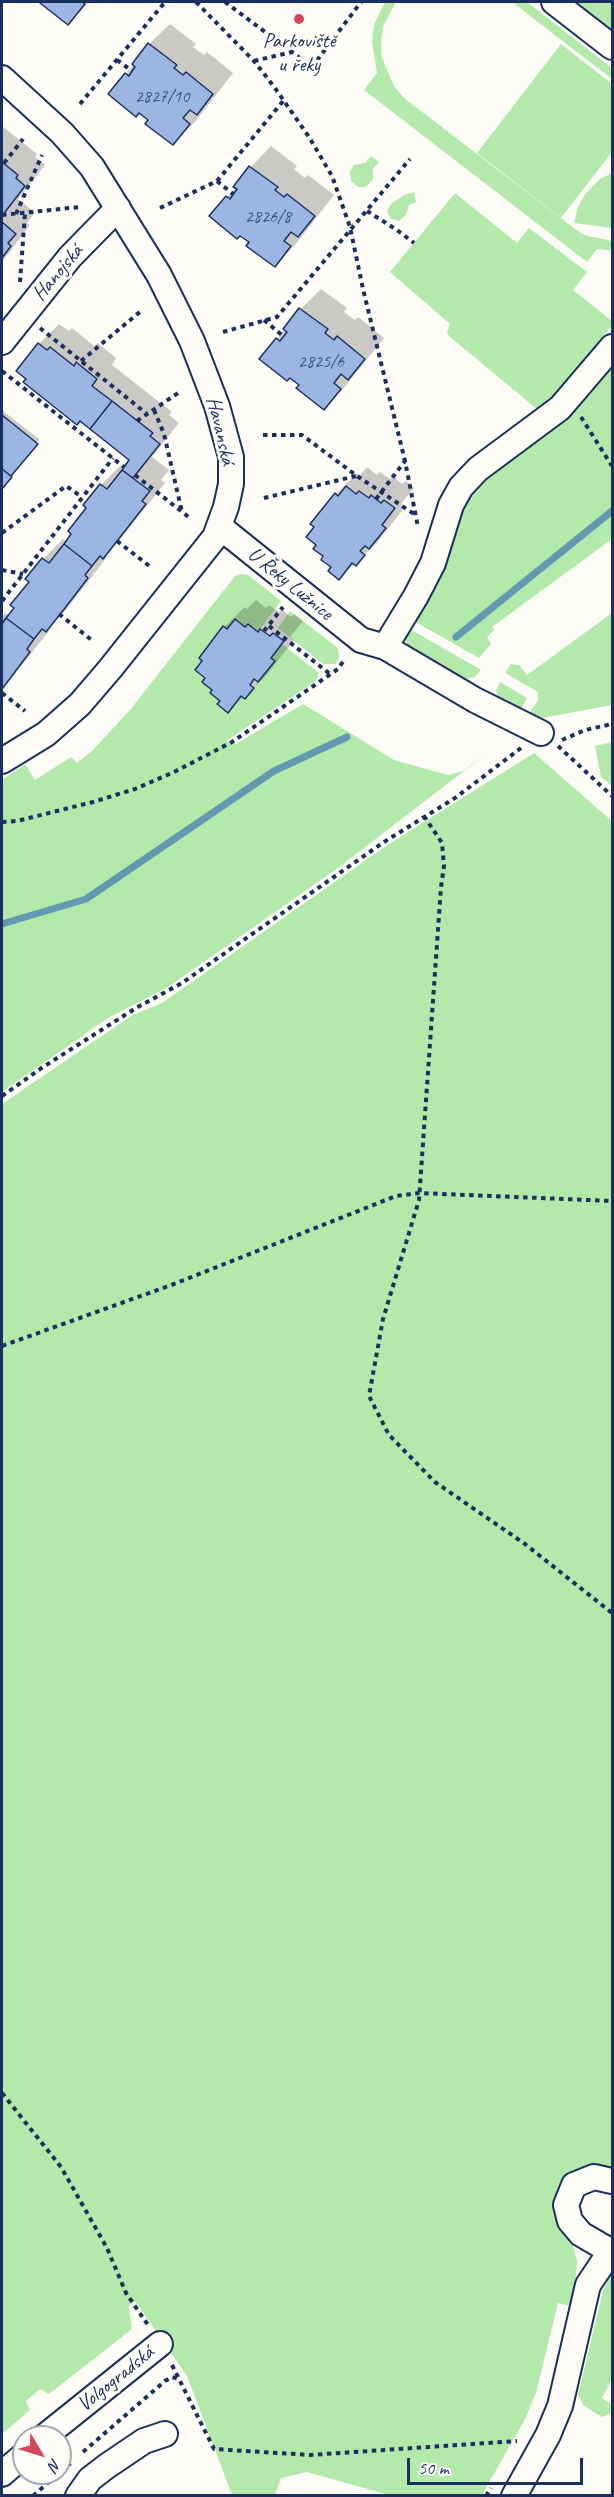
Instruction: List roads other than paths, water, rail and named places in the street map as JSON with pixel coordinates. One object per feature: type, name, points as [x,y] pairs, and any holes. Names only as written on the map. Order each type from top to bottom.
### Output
[{"type":"street","points":[[554,2],[612,47]]},
{"type":"street","name":"Havanská","points":[[2,78],[62,134],[92,167],[159,275],[192,341],[217,406],[231,457],[231,484],[220,527],[215,537],[80,704],[46,734],[2,760]]},
{"type":"street","name":"Hanojská","points":[[2,342],[70,257],[118,208]]},
{"type":"street","points":[[548,738],[475,700],[385,647],[417,596],[433,563],[451,505],[461,487],[478,469],[543,423],[570,398],[612,347]]},
{"type":"street","name":"U Řeky Lužnice","points":[[220,527],[361,640],[385,647]]},
{"type":"street","points":[[514,2496],[548,2435],[560,2406],[588,2285],[611,2250],[581,2234],[570,2222],[567,2205],[574,2185],[594,2177],[612,2181]]},
{"type":"street","name":"Volgogradská","points":[[59,2425],[160,2343]]},
{"type":"street","points":[[78,2496],[90,2479],[107,2466],[144,2441],[165,2434]]},
{"type":"waterway","points":[[456,637],[612,511]]},
{"type":"waterway","points":[[2,924],[86,899],[274,771],[347,737]]},
{"type":"place","name":"Parkoviště u řeky","points":[[299,19]]}]
